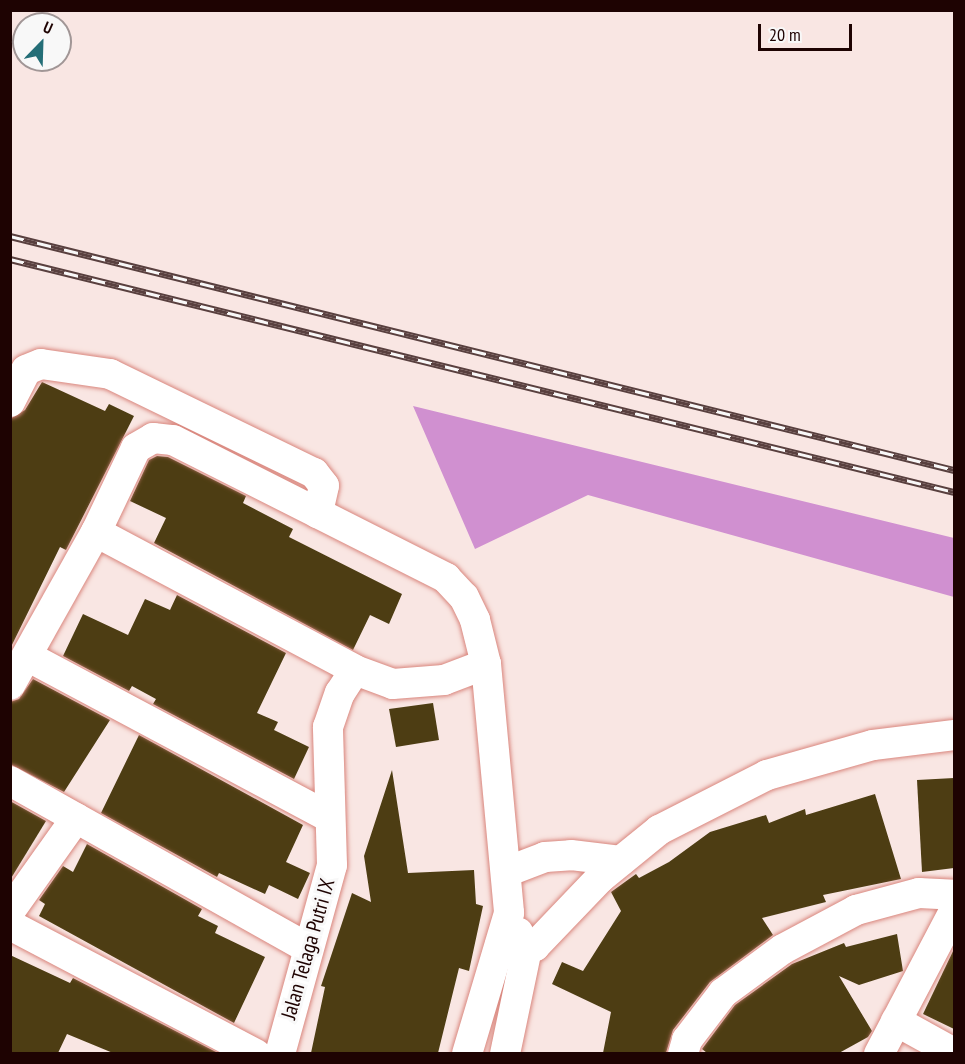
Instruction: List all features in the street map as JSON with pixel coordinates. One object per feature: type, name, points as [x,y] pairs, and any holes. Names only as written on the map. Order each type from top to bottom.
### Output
[{"type":"street","points":[[10,402],[26,370],[41,364],[110,374],[314,473],[324,486],[318,513]]},
{"type":"street","points":[[10,685],[96,532],[136,448],[153,438],[173,440],[446,578],[464,597],[475,620],[486,664],[513,947],[505,1053]]},
{"type":"street","points":[[96,532],[355,670],[393,684],[444,680],[486,664]]},
{"type":"street","points":[[27,656],[329,817]]},
{"type":"street","name":"Jalan Telaga Putri IX","points":[[280,1053],[306,947],[332,865],[328,728],[340,693],[355,670]]},
{"type":"street","points":[[467,1053],[513,947],[550,933],[621,861],[659,830],[767,775],[873,745],[954,735]]},
{"type":"street","points":[[10,781],[306,947]]},
{"type":"street","points":[[10,911],[76,818]]},
{"type":"street","points":[[506,872],[545,857],[621,861]]},
{"type":"street","points":[[683,1053],[687,1040],[723,993],[783,949],[856,910],[919,893],[954,895]]},
{"type":"street","points":[[879,1053],[954,911]]},
{"type":"street","points":[[10,925],[256,1053]]},
{"type":"street","points":[[896,1021],[954,1053]]},
{"type":"shaded area","points":[[413,406],[954,538],[954,597],[588,495],[475,549]]},
{"type":"building","points":[[42,382],[105,411],[109,404],[134,416],[66,550],[60,547],[10,649],[10,419],[25,410]]},
{"type":"building","points":[[157,456],[168,457],[246,496],[243,503],[293,529],[289,537],[402,594],[389,624],[370,615],[353,650],[154,543],[166,518],[130,501],[149,460]]},
{"type":"building","points":[[177,595],[286,653],[257,713],[278,722],[274,730],[309,747],[294,779],[153,704],[156,699],[132,686],[129,691],[63,656],[83,614],[128,635],[145,599],[170,610]]},
{"type":"building","points":[[33,679],[110,720],[64,792],[10,764],[10,702],[19,699]]},
{"type":"building","points":[[433,703],[439,740],[396,747],[389,709]]},
{"type":"building","points":[[139,735],[303,825],[286,862],[310,873],[298,899],[269,885],[265,894],[219,873],[217,877],[101,813]]},
{"type":"building","points":[[392,770],[408,873],[474,870],[476,904],[483,906],[469,971],[459,968],[438,1053],[311,1053],[325,987],[321,986],[352,893],[371,902],[364,856]]},
{"type":"building","points":[[954,778],[954,868],[922,872],[917,780]]},
{"type":"building","points":[[875,794],[901,879],[823,895],[826,902],[762,918],[773,935],[710,982],[673,1030],[666,1053],[603,1053],[611,1012],[552,984],[562,962],[583,971],[621,911],[611,892],[636,874],[639,878],[669,862],[710,832],[766,815],[769,823],[805,809],[806,815]]},
{"type":"building","points":[[10,801],[46,821],[10,880]]},
{"type":"building","points":[[87,844],[202,909],[198,916],[218,926],[215,933],[265,957],[234,1023],[39,916],[45,904],[39,900],[63,866],[73,872]]},
{"type":"building","points":[[897,934],[903,971],[859,985],[839,976],[872,1031],[868,1037],[839,1053],[707,1053],[702,1049],[735,1005],[792,964],[844,943],[846,947]]},
{"type":"building","points":[[954,949],[954,1029],[923,1014]]},
{"type":"building","points":[[10,955],[70,983],[73,978],[218,1053],[113,1053],[67,1034],[58,1053],[10,1053]]},
{"type":"railway","points":[[10,236],[954,470]]},
{"type":"railway","points":[[10,259],[954,492]]}]
